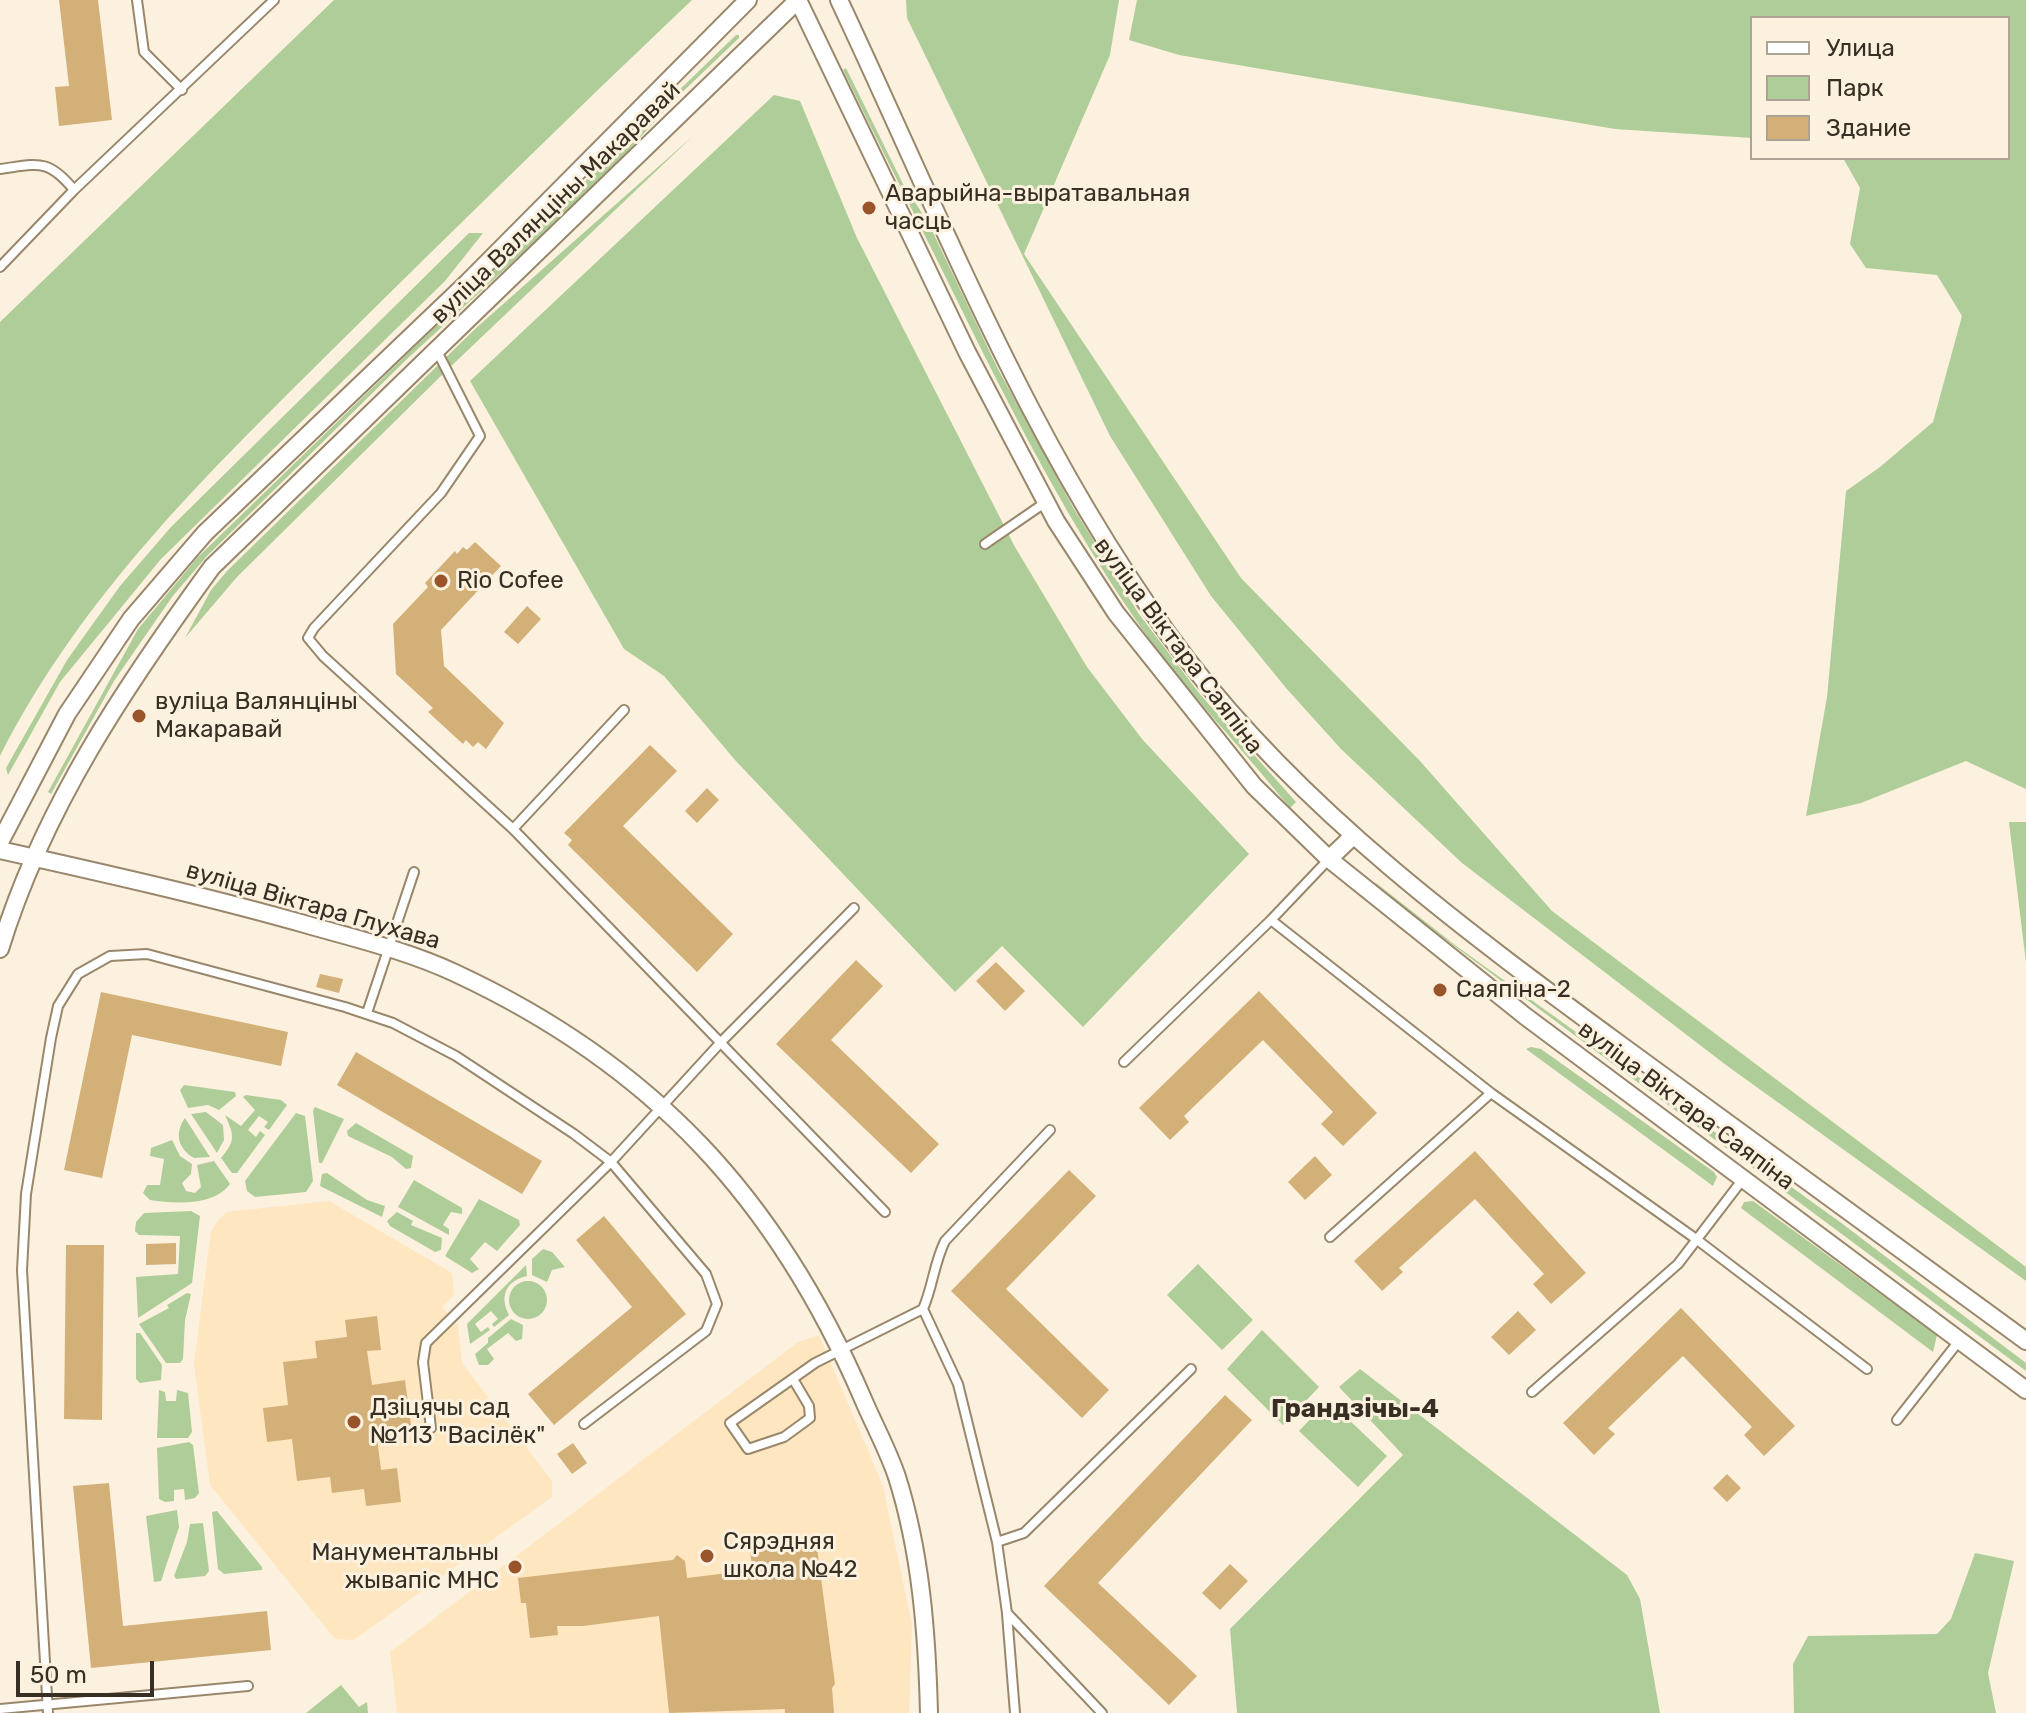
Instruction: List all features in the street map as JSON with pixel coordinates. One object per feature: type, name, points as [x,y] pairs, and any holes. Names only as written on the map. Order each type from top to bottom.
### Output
[{"type":"street","name":"вуліца Валянціны Макаравай","points":[[0,842],[67,714],[131,619],[205,533],[468,282],[748,0]]},
{"type":"street","name":"вуліца Валянціны Макаравай","points":[[0,949],[34,858],[96,735],[152,649],[212,567],[798,0]]},
{"type":"street","name":"вуліца Віктара Саяпіна","points":[[798,0],[967,352],[1046,502],[1116,613],[1254,786],[1329,859],[1525,1016],[2026,1390]]},
{"type":"street","name":"вуліца Віктара Саяпіна","points":[[839,0],[1001,348],[1080,497],[1187,659],[1269,754],[1353,836],[1548,992],[2026,1341]]},
{"type":"street","points":[[1329,859],[1353,836]]},
{"type":"street","name":"вуліца Віктара Глухава","points":[[0,850],[237,905],[387,947],[453,972],[558,1026],[662,1104],[744,1190],[812,1295],[842,1352],[896,1476],[912,1542],[928,1644],[929,1713]]},
{"type":"lane","points":[[137,0],[144,52],[182,90]]},
{"type":"lane","points":[[0,267],[74,190],[274,0]]},
{"type":"lane","points":[[0,169],[43,163],[60,173],[74,190]]},
{"type":"lane","points":[[437,351],[480,436],[441,493],[308,638],[323,656],[513,829],[885,1212]]},
{"type":"lane","points":[[985,544],[1046,502]]},
{"type":"lane","points":[[513,829],[624,710]]},
{"type":"lane","points":[[1124,1062],[1271,920],[1329,859]]},
{"type":"lane","points":[[367,1013],[414,872]]},
{"type":"lane","points":[[431,1428],[423,1362],[426,1343],[611,1162],[722,1041],[854,908]]},
{"type":"lane","points":[[1271,920],[1491,1093],[1696,1239],[1867,1369]]},
{"type":"lane","points":[[47,1709],[22,1270],[26,1194],[58,1006],[78,974],[110,956],[147,954],[367,1013],[456,1056],[611,1162],[706,1274],[717,1304],[706,1331],[584,1424]]},
{"type":"lane","points":[[1330,1237],[1491,1093]]},
{"type":"lane","points":[[793,1379],[809,1406],[810,1418],[784,1437],[748,1449],[730,1423],[815,1363],[923,1309],[931,1291],[935,1262],[945,1241],[1050,1130]]},
{"type":"lane","points":[[1532,1392],[1678,1264],[1743,1179]]},
{"type":"lane","points":[[923,1309],[958,1384],[997,1542],[1007,1613],[1015,1713]]},
{"type":"lane","points":[[1897,1420],[1960,1340]]},
{"type":"lane","points":[[997,1542],[1024,1533],[1191,1369]]},
{"type":"lane","points":[[1007,1613],[1102,1713]]},
{"type":"lane","points":[[0,1709],[47,1709],[248,1686]]},
{"type":"shaded area","name":"Дзіцячы сад №113 \"Васілёк\"","points":[[329,1201],[452,1273],[454,1295],[442,1307],[458,1325],[462,1363],[552,1481],[552,1497],[354,1640],[335,1639],[210,1485],[194,1364],[211,1231],[218,1221],[226,1212]]},
{"type":"shaded area","name":"Сярэдняя школа №42","points":[[819,1335],[883,1486],[912,1625],[909,1713],[397,1713],[390,1652],[798,1342]]},
{"type":"green space","points":[[334,0],[692,0],[421,262],[193,491],[107,590],[68,643],[32,698],[0,756],[0,322]]},
{"type":"green space","points":[[906,0],[1119,0],[1110,55],[1024,254],[1241,578],[1420,761],[1552,911],[2026,1267],[2026,1281],[1726,1065],[1462,863],[1341,749],[1286,688],[1211,596],[1110,436],[907,18]]},
{"type":"green space","points":[[1137,0],[2026,0],[2026,789],[1966,761],[1861,803],[1806,816],[1827,697],[1846,491],[1933,422],[1962,316],[1937,275],[1866,268],[1850,244],[1860,188],[1844,160],[2010,160],[2010,16],[1750,16],[1750,138],[1615,129],[1179,55],[1129,40]]},
{"type":"green space","points":[[736,35],[739,38],[673,101],[600,182],[407,359],[207,556],[172,597],[114,681],[51,794],[48,792],[138,629],[197,558]]},
{"type":"green space","points":[[846,68],[903,184],[928,222],[998,369],[1074,509],[1139,614],[1199,693],[1296,802],[1290,808],[1151,641],[1081,534],[988,363],[843,70]]},
{"type":"green space","points":[[774,95],[800,101],[857,238],[1015,547],[1087,667],[1142,739],[1249,854],[1083,1027],[1002,946],[955,992],[735,760],[664,676],[624,649],[470,381]]},
{"type":"green space","points":[[693,136],[447,370],[237,577],[185,638],[211,590],[227,571],[476,328]]},
{"type":"green space","points":[[469,233],[483,233],[445,281],[161,559],[60,682],[8,775],[6,768],[67,660],[120,586],[171,527]]},
{"type":"green space","points":[[2009,822],[2026,822],[2026,963]]},
{"type":"green space","points":[[1376,883],[1455,945],[1840,1222],[2026,1363],[2026,1371],[1371,884]]},
{"type":"green space","points":[[1526,1049],[1541,1049],[1714,1172],[1717,1177],[1713,1186]]},
{"type":"green space","points":[[184,1085],[235,1092],[236,1096],[219,1110],[208,1105],[188,1108],[180,1090]]},
{"type":"green space","points":[[243,1097],[281,1100],[287,1105],[269,1130],[264,1127],[268,1122],[259,1116],[248,1130],[256,1137],[260,1131],[265,1135],[237,1173],[232,1173],[221,1158],[232,1138],[225,1115],[241,1126],[255,1110]]},
{"type":"green space","points":[[315,1107],[344,1119],[322,1163],[319,1163]]},
{"type":"green space","points":[[206,1112],[223,1125],[224,1140],[217,1153],[191,1114]]},
{"type":"green space","points":[[296,1113],[305,1116],[313,1181],[306,1192],[255,1197],[247,1191],[245,1181]]},
{"type":"green space","points":[[185,1118],[210,1157],[194,1158],[184,1150],[179,1135]]},
{"type":"green space","points":[[356,1123],[413,1156],[411,1168],[406,1169],[392,1157],[348,1136],[347,1131]]},
{"type":"green space","points":[[172,1140],[180,1156],[192,1164],[191,1174],[182,1183],[186,1191],[195,1193],[201,1187],[197,1165],[214,1161],[230,1184],[204,1200],[150,1200],[143,1193],[147,1185],[160,1185],[164,1159],[150,1156],[151,1148]]},
{"type":"green space","points":[[327,1173],[367,1200],[385,1206],[382,1217],[320,1186],[322,1174]]},
{"type":"green space","points":[[414,1180],[462,1208],[462,1214],[451,1212],[443,1225],[449,1229],[449,1235],[398,1207]]},
{"type":"green space","points":[[479,1199],[519,1220],[520,1225],[497,1251],[485,1242],[470,1259],[479,1269],[472,1273],[445,1256]]},
{"type":"green space","points":[[1753,1201],[1937,1335],[1933,1352],[1741,1208],[1744,1202]]},
{"type":"green space","points":[[191,1211],[200,1216],[192,1283],[138,1318],[136,1277],[178,1274],[180,1236],[139,1235],[135,1231],[136,1222],[144,1213]]},
{"type":"green space","points":[[397,1212],[413,1221],[411,1225],[442,1238],[441,1250],[435,1252],[390,1226],[387,1221]]},
{"type":"green space","points":[[543,1249],[552,1252],[565,1267],[552,1270],[547,1282],[532,1275],[532,1259]]},
{"type":"green space","points":[[1198,1264],[1253,1320],[1222,1350],[1167,1295]]},
{"type":"green space","points":[[526,1265],[527,1276],[506,1290],[505,1302],[509,1315],[494,1327],[492,1324],[498,1319],[491,1311],[475,1324],[481,1332],[488,1327],[490,1330],[470,1344],[467,1324]]},
{"type":"green space","points":[[528,1281],[541,1287],[547,1300],[541,1313],[528,1319],[515,1313],[509,1300],[515,1287]]},
{"type":"green space","points":[[187,1293],[191,1294],[185,1320],[183,1359],[180,1363],[166,1363],[139,1324],[169,1308],[167,1305]]},
{"type":"green space","points":[[511,1319],[523,1325],[522,1339],[516,1341],[508,1333],[487,1349],[494,1359],[488,1365],[479,1365],[475,1354],[488,1343],[488,1338]]},
{"type":"green space","points":[[1262,1330],[1319,1387],[1283,1425],[1227,1369]]},
{"type":"green space","points":[[136,1333],[140,1333],[162,1365],[161,1380],[140,1383],[136,1379]]},
{"type":"green space","points":[[1360,1369],[1627,1575],[1640,1599],[1660,1713],[1237,1713],[1230,1629],[1403,1455],[1339,1387]]},
{"type":"green space","points":[[159,1390],[165,1392],[166,1401],[176,1401],[177,1390],[188,1393],[192,1432],[188,1438],[157,1438]]},
{"type":"green space","points":[[1328,1400],[1387,1456],[1358,1487],[1299,1431]]},
{"type":"green space","points":[[189,1442],[193,1445],[199,1493],[195,1498],[185,1500],[184,1489],[174,1490],[174,1501],[165,1502],[159,1499],[157,1448]]},
{"type":"green space","points":[[177,1510],[179,1527],[161,1581],[154,1582],[146,1516]]},
{"type":"green space","points":[[217,1511],[262,1570],[224,1574],[218,1569],[212,1512]]},
{"type":"green space","points":[[203,1523],[209,1571],[205,1576],[176,1579],[174,1576],[187,1542],[190,1524]]},
{"type":"green space","points":[[1975,1553],[2014,1561],[1988,1673],[1996,1713],[1794,1713],[1793,1664],[1808,1636],[1937,1634],[1951,1619]]},
{"type":"green space","points":[[341,1685],[359,1707],[367,1702],[368,1713],[306,1713]]},
{"type":"building","points":[[59,0],[98,0],[112,120],[59,126],[55,87],[69,86]]},
{"type":"building","points":[[475,542],[501,566],[441,630],[444,666],[504,723],[486,749],[478,742],[473,747],[466,740],[463,744],[428,712],[433,708],[396,674],[393,624],[428,587],[425,583],[455,551],[457,554],[463,547],[467,550]]},
{"type":"building","points":[[527,606],[541,619],[518,644],[504,632]]},
{"type":"building","points":[[650,745],[677,771],[623,826],[733,934],[697,972],[568,845],[572,840],[564,833]]},
{"type":"building","points":[[707,788],[719,800],[697,823],[685,811]]},
{"type":"building","points":[[856,960],[883,986],[831,1040],[939,1144],[911,1173],[776,1044]]},
{"type":"building","points":[[996,962],[1025,991],[1005,1011],[976,981]]},
{"type":"building","points":[[320,974],[343,979],[339,993],[316,987]]},
{"type":"building","points":[[1259,991],[1377,1113],[1343,1146],[1321,1124],[1333,1112],[1263,1040],[1184,1116],[1189,1122],[1170,1140],[1139,1108]]},
{"type":"building","points":[[101,992],[288,1032],[281,1066],[132,1035],[102,1178],[64,1170]]},
{"type":"building","points":[[356,1052],[542,1161],[522,1194],[337,1085]]},
{"type":"building","points":[[1475,1151],[1586,1273],[1551,1304],[1533,1284],[1544,1274],[1475,1199],[1399,1268],[1403,1272],[1382,1291],[1354,1261]]},
{"type":"building","points":[[1315,1156],[1332,1175],[1305,1200],[1288,1182]]},
{"type":"building","points":[[1069,1170],[1096,1196],[1006,1289],[1109,1390],[1082,1418],[951,1291]]},
{"type":"building","points":[[604,1216],[686,1314],[554,1425],[528,1394],[632,1307],[576,1240]]},
{"type":"building","points":[[176,1243],[176,1264],[146,1265],[146,1244]]},
{"type":"building","points":[[66,1245],[104,1245],[102,1420],[64,1419]]},
{"type":"building","points":[[1681,1308],[1795,1426],[1764,1456],[1744,1435],[1752,1427],[1683,1356],[1608,1428],[1615,1434],[1594,1455],[1563,1423]]},
{"type":"building","points":[[1518,1311],[1536,1330],[1509,1355],[1491,1337]]},
{"type":"building","points":[[377,1316],[381,1350],[367,1351],[372,1385],[405,1380],[412,1433],[377,1438],[381,1470],[397,1468],[401,1502],[366,1506],[364,1489],[332,1493],[330,1477],[297,1481],[292,1439],[267,1442],[263,1408],[288,1405],[283,1362],[317,1358],[315,1341],[347,1337],[345,1320]]},
{"type":"building","points":[[1225,1395],[1252,1420],[1098,1583],[1197,1676],[1169,1705],[1044,1586]]},
{"type":"building","points":[[573,1443],[587,1463],[572,1474],[557,1454]]},
{"type":"building","points":[[1727,1474],[1741,1488],[1727,1502],[1713,1488]]},
{"type":"building","points":[[109,1483],[123,1626],[267,1611],[271,1650],[91,1668],[73,1486]]},
{"type":"building","points":[[816,1540],[835,1684],[832,1688],[834,1713],[785,1713],[785,1709],[669,1713],[659,1616],[583,1626],[557,1626],[558,1635],[530,1638],[526,1603],[521,1603],[518,1578],[673,1560],[677,1555],[685,1561],[687,1578],[752,1570],[750,1546]]},
{"type":"building","points":[[1230,1564],[1248,1581],[1220,1610],[1202,1593]]},
{"type":"place","name":"Аварыйна-выратавальная часць","points":[[869,208]]},
{"type":"place","name":"Rio Cofee","points":[[441,581]]},
{"type":"place","name":"вуліца Валянціны Макаравай","points":[[139,716]]},
{"type":"place","name":"Саяпіна-2","points":[[1440,990]]},
{"type":"place","name":"Дзіцячы сад №113 \"Васілёк\"","points":[[354,1422]]},
{"type":"place","name":"Сярэдняя школа №42","points":[[707,1556]]},
{"type":"place","name":"Манументальны жывапіс МНС","points":[[515,1567]]},
{"type":"district","name":"Грандзічы-4","points":[[1355,1409]]}]
